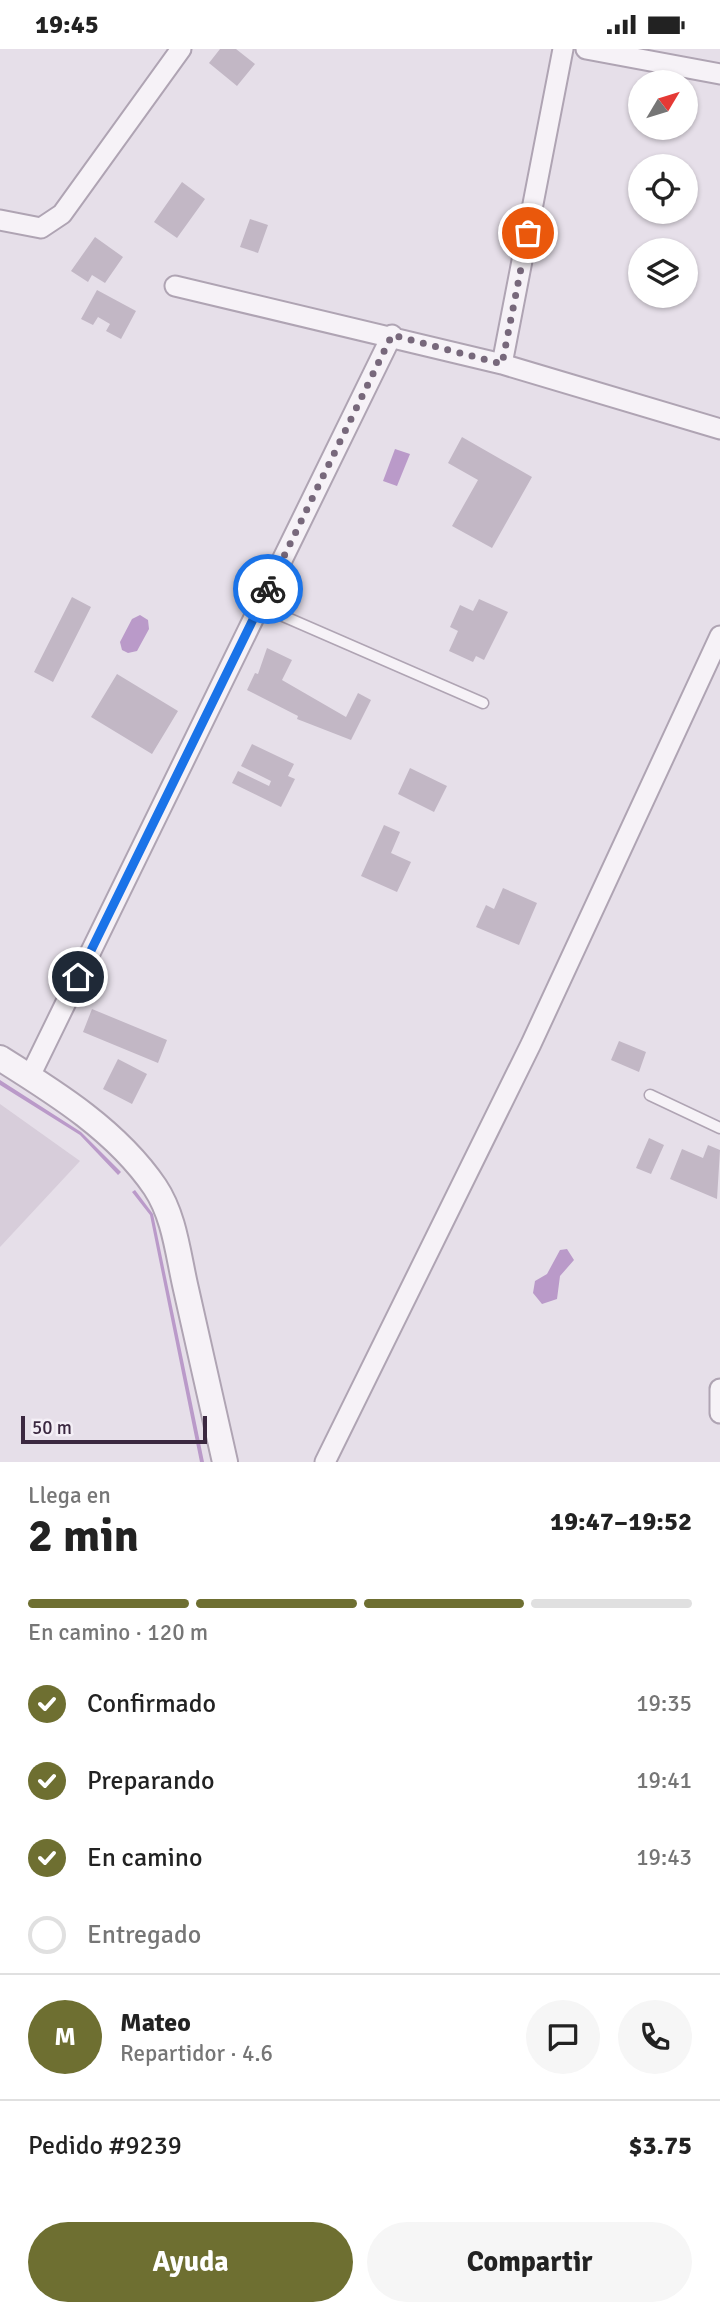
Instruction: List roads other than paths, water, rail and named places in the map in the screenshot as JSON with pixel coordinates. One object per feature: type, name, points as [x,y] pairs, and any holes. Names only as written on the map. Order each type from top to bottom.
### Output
[{"type":"street","points":[[0,220],[41,228],[62,214],[181,49]]},
{"type":"street","points":[[502,364],[563,49]]},
{"type":"street","points":[[586,49],[720,74]]},
{"type":"street","points":[[175,286],[392,335],[502,364],[720,429]]},
{"type":"street","points":[[30,1076],[392,335]]},
{"type":"street","points":[[325,1462],[531,1044],[720,636]]},
{"type":"street","points":[[0,1058],[30,1076],[105,1133],[134,1160],[157,1189],[174,1233],[225,1462]]},
{"type":"street","points":[[720,1389],[720,1413]]},
{"type":"lane","points":[[260,606],[483,703]]},
{"type":"lane","points":[[650,1095],[720,1128]]}]
